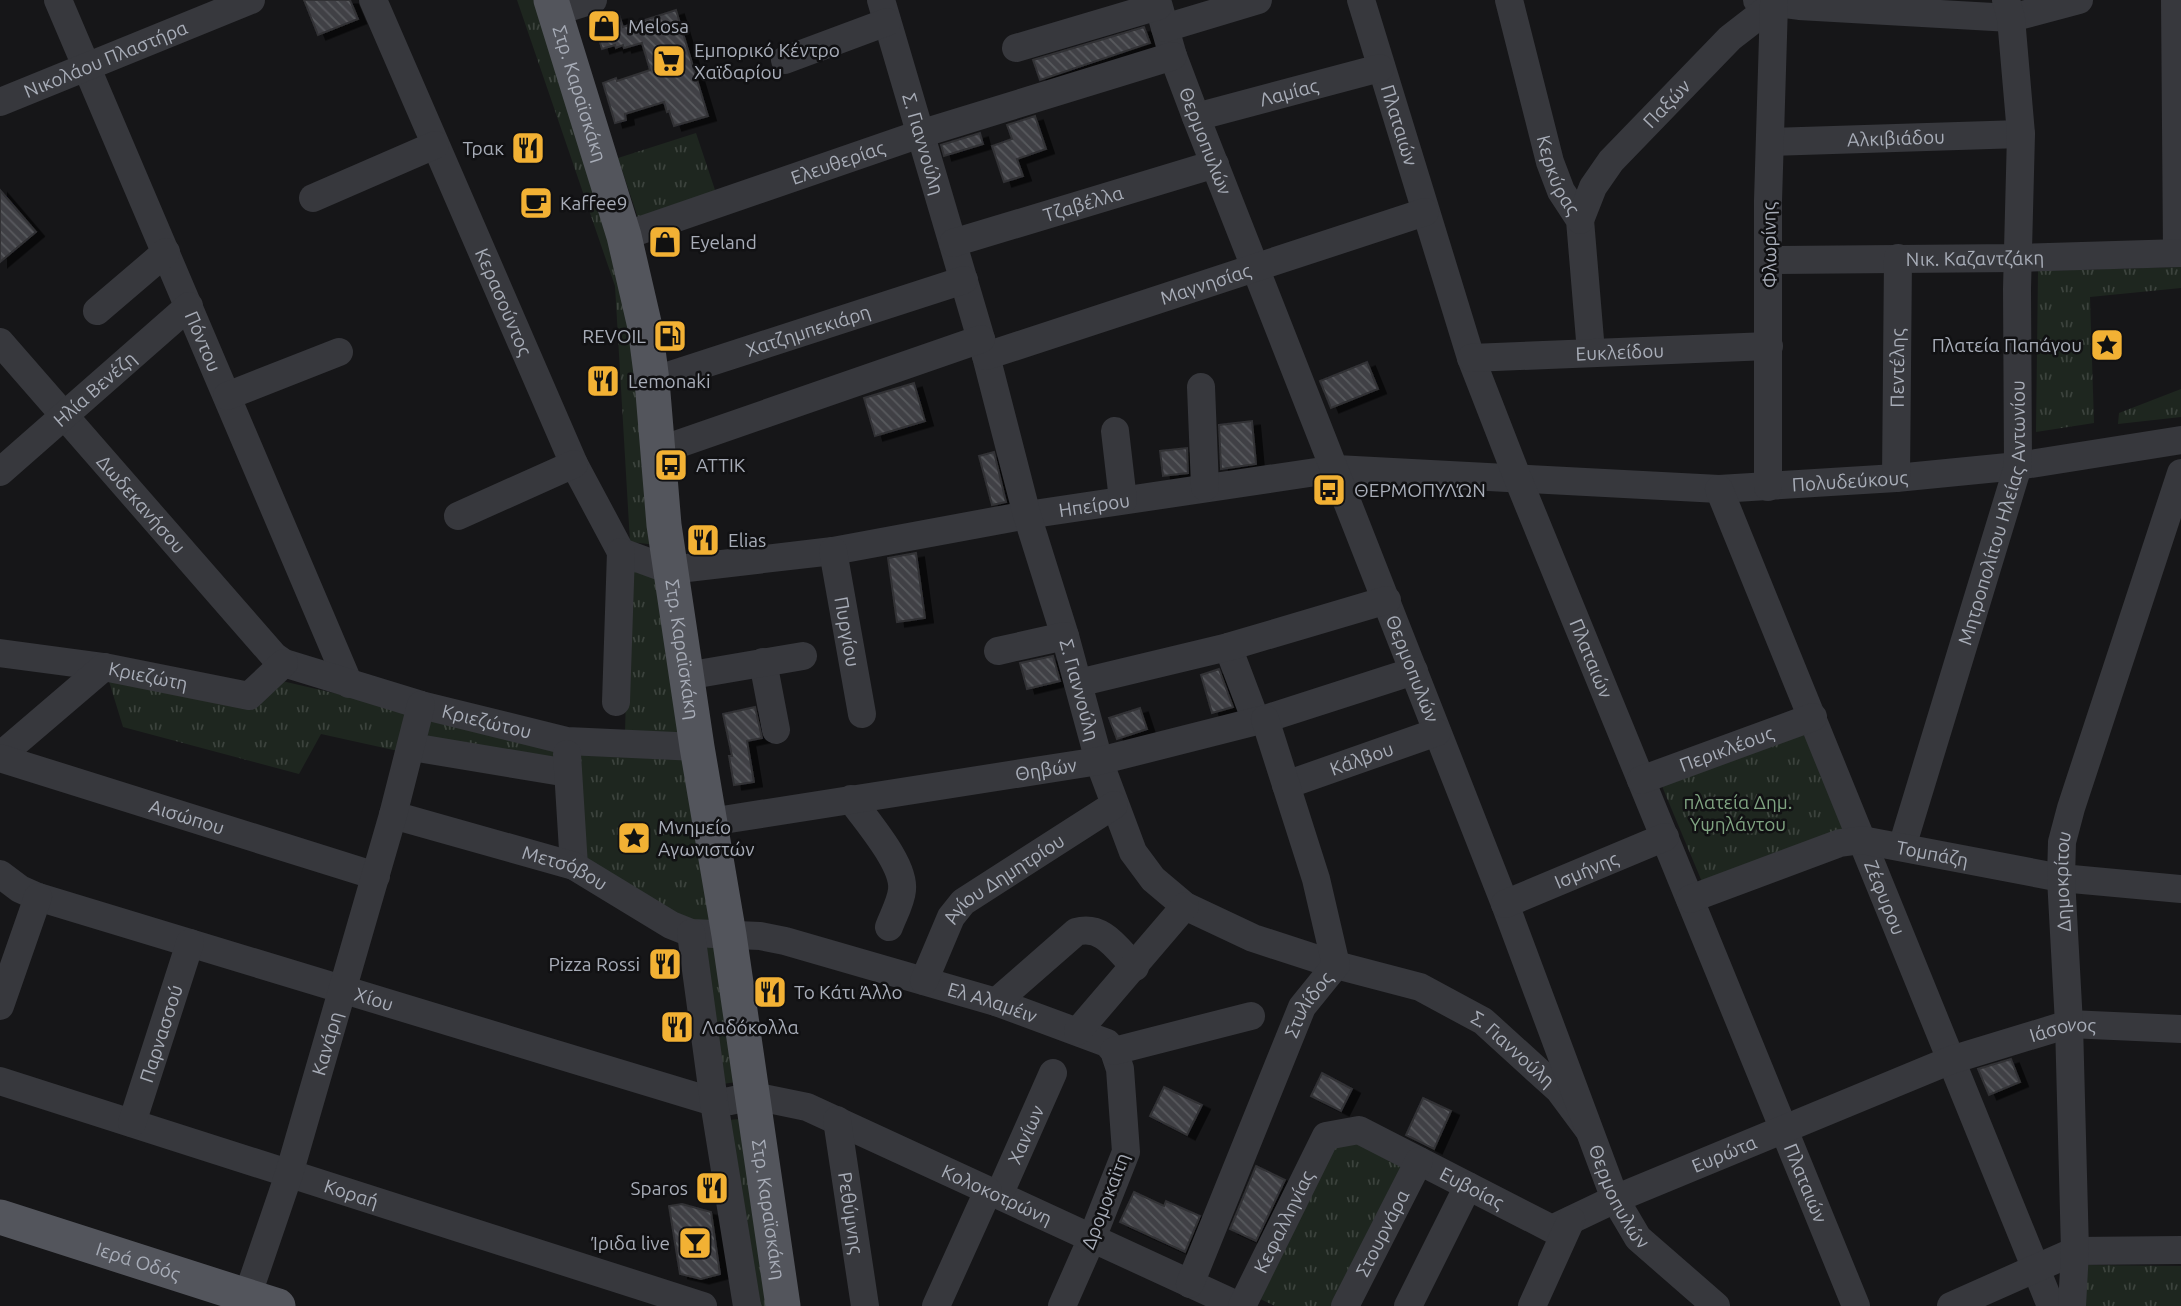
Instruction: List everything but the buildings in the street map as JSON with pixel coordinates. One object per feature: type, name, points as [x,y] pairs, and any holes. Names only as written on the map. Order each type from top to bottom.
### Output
[{"type":"main road","name":"Στρ. Καραϊσκάκη","points":[[553,6],[624,236],[640,300],[652,381],[670,570],[729,935],[783,1306]]},
{"type":"main road","name":"Ιερά Οδός","points":[[0,1217],[263,1301]]},
{"type":"main road","name":"Ιερά Οδός","points":[[0,1239],[209,1306]]},
{"type":"street","name":"Πόντου","points":[[58,0],[349,684]]},
{"type":"street","name":"Νικολάου Πλαστήρα","points":[[0,102],[87,68],[216,6],[251,0]]},
{"type":"street","name":"Κερασούντος","points":[[373,0],[574,464],[621,552]]},
{"type":"street","points":[[553,6],[593,0]]},
{"type":"street","points":[[1016,48],[1160,11],[1258,0]]},
{"type":"street","name":"Πλαταιών","points":[[1361,0],[1471,358],[1856,1306]]},
{"type":"street","name":"Κερκύρας","points":[[1509,0],[1550,162],[1561,191],[1580,220],[1591,352]]},
{"type":"street","points":[[1782,3],[2008,9],[2079,0]]},
{"type":"street","points":[[2175,0],[2179,253]]},
{"type":"street","name":"Παξών","points":[[1580,220],[1593,187],[1611,161],[1730,38],[1751,20],[1782,3]]},
{"type":"street","name":"Φλωρίνης","points":[[1769,486],[1768,201],[1770,142],[1782,3]]},
{"type":"street","name":"Μητροπολίτου Ηλείας Αντωνίου","points":[[1902,847],[2018,466],[2017,258],[2021,134],[2008,9]]},
{"type":"street","points":[[785,60],[884,11]]},
{"type":"street","name":"Σ. Γιαννούλη","points":[[884,11],[964,280],[1027,515],[1065,636],[1099,761],[1133,852],[1153,880],[1185,906],[1252,938],[1336,965],[1420,987],[1483,1021],[1559,1090],[1588,1129]]},
{"type":"street","name":"Θερμοπυλών","points":[[1160,11],[1173,56],[1196,117],[1505,904],[1615,1199],[1638,1238],[1716,1306]]},
{"type":"street","name":"Ελευθερίας","points":[[624,236],[920,134],[1173,56]]},
{"type":"street","name":"Λαμίας","points":[[1196,117],[1380,68]]},
{"type":"street","name":"Αλκιβιάδου","points":[[1770,142],[2021,134]]},
{"type":"street","points":[[313,198],[435,145]]},
{"type":"street","name":"Τζαβέλλα","points":[[953,243],[1215,164]]},
{"type":"street","name":"Μαγνησίας","points":[[658,451],[983,347],[1255,267],[1425,212]]},
{"type":"street","points":[[97,311],[166,252]]},
{"type":"street","name":"Νικ. Καζαντζάκη","points":[[1769,260],[2017,258],[2179,253]]},
{"type":"street","name":"Πεντέλης","points":[[1896,478],[1898,258]]},
{"type":"street","name":"Χατζημπεκιάρη","points":[[652,381],[964,280]]},
{"type":"street","name":"Ηλία Βενέζη","points":[[0,472],[189,306]]},
{"type":"street","name":"Δωδεκανήσου","points":[[0,342],[274,656],[284,663]]},
{"type":"street","name":"Ευκλείδου","points":[[1471,358],[1769,346]]},
{"type":"street","points":[[227,396],[339,352]]},
{"type":"street","points":[[1201,387],[1205,487]]},
{"type":"street","points":[[1115,431],[1123,500]]},
{"type":"street","name":"Πολυδεύκους","points":[[1518,479],[1719,489],[1896,478],[2018,466],[2181,440]]},
{"type":"street","points":[[458,516],[574,464]]},
{"type":"street","name":"Ηπείρου","points":[[670,570],[833,551],[1027,515],[1336,469],[1518,479]]},
{"type":"street","name":"Δημοκρίτου","points":[[2072,1306],[2075,1251],[2069,1024],[2061,878],[2062,842],[2181,473]]},
{"type":"street","name":"Ζέφυρου","points":[[1719,489],[2051,1306]]},
{"type":"street","name":"Πυργίου","points":[[833,551],[862,714]]},
{"type":"street","points":[[616,702],[621,552],[670,570]]},
{"type":"street","points":[[1078,683],[1228,647],[1387,600]]},
{"type":"street","points":[[998,651],[1065,636]]},
{"type":"street","name":"Στυλίδος","points":[[1191,1292],[1302,1007],[1336,965],[1316,879],[1286,785],[1228,647]]},
{"type":"street","name":"Κριεζώτη","points":[[0,653],[104,667],[249,696],[284,663]]},
{"type":"street","points":[[687,676],[803,656]]},
{"type":"street","points":[[763,662],[776,730]]},
{"type":"street","name":"Κριεζώτου","points":[[284,663],[421,705],[567,741],[697,747]]},
{"type":"street","points":[[0,757],[104,667]]},
{"type":"street","name":"Θηβών","points":[[710,822],[1099,761],[1260,720],[1414,671]]},
{"type":"street","name":"Κανάρη","points":[[263,1301],[289,1174],[376,876],[421,705]]},
{"type":"street","name":"Περικλέους","points":[[1641,780],[1813,717]]},
{"type":"street","name":"Κάλβου","points":[[1286,785],[1437,732]]},
{"type":"street","points":[[567,741],[573,866]]},
{"type":"street","points":[[412,747],[568,773]]},
{"type":"street","name":"Αισώπου","points":[[0,757],[376,876]]},
{"type":"street","points":[[851,799],[901,875],[902,891],[889,927]]},
{"type":"street","name":"Αγίου Δημητρίου","points":[[924,981],[951,917],[963,902],[1114,805]]},
{"type":"street","name":"Μετσόβου","points":[[393,815],[573,866],[671,925],[691,933],[729,935]]},
{"type":"street","name":"Ισμήνης","points":[[1505,904],[1665,837]]},
{"type":"street","name":"Τομπάζη","points":[[1690,899],[1840,843],[1863,840],[2061,878],[2181,889]]},
{"type":"street","name":"Χίου","points":[[0,874],[20,889],[38,897],[714,1102],[752,1096]]},
{"type":"street","points":[[0,1006],[38,897]]},
{"type":"street","points":[[1079,1031],[1185,906]]},
{"type":"street","points":[[996,1002],[1076,932],[1088,929],[1100,932],[1135,967]]},
{"type":"street","points":[[691,933],[714,1102],[747,1306]]},
{"type":"street","name":"Ελ Αλαμέιν","points":[[729,935],[760,936],[785,941],[996,1002],[1079,1031],[1107,1043],[1114,1051]]},
{"type":"street","name":"Παρνασσού","points":[[132,1123],[190,943]]},
{"type":"street","points":[[1114,1051],[1251,1016]]},
{"type":"street","name":"Ιάσονος","points":[[1951,1060],[2069,1024],[2181,1028]]},
{"type":"street","name":"Δρομοκαϊτη","points":[[1062,1306],[1126,1152],[1120,1069],[1114,1051]]},
{"type":"street","name":"Ευρώτα","points":[[1615,1199],[1951,1060]]},
{"type":"street","name":"Χανίων","points":[[936,1306],[1053,1073]]},
{"type":"street","name":"Κοραή","points":[[0,1081],[703,1306]]},
{"type":"street","name":"Κολοκοτρώνη","points":[[752,1096],[807,1107],[1092,1238],[1191,1292],[1240,1306]]},
{"type":"street","name":"Ρεθύμνης","points":[[837,1121],[865,1306]]},
{"type":"street","name":"Ευβοίας","points":[[1326,1136],[1359,1130],[1552,1229],[1615,1199]]},
{"type":"street","name":"Κεφαλληνίας","points":[[1240,1306],[1326,1136]]},
{"type":"street","name":"Στουρνάρα","points":[[1345,1306],[1419,1161]]},
{"type":"street","points":[[1408,1306],[1468,1186]]},
{"type":"street","points":[[1532,1306],[1571,1220]]},
{"type":"street","points":[[1951,1306],[2075,1251],[2181,1250]]},
{"type":"green space","points":[[517,0],[544,0],[628,282],[657,545],[630,542],[615,286]]},
{"type":"green space","points":[[696,133],[718,199],[640,224],[618,158]]},
{"type":"green space","points":[[2181,267],[2181,288],[2090,297],[2094,423],[2036,432],[2038,271]]},
{"type":"green space","points":[[2181,389],[2181,417],[2118,424],[2119,413]]},
{"type":"green space","points":[[629,569],[659,580],[684,735],[625,735]]},
{"type":"green space","points":[[108,678],[251,702],[282,681],[407,710],[398,751],[321,734],[299,774],[123,727]]},
{"type":"green space","points":[[425,714],[559,745],[560,765],[419,743]]},
{"type":"green space","name":"πλατεία Δημ. Υψηλάντου","points":[[1806,728],[1850,831],[1705,889],[1659,779]]},
{"type":"green space","points":[[574,749],[692,753],[721,927],[692,930],[581,862]]},
{"type":"green space","points":[[696,946],[721,947],[737,1082],[715,1085]]},
{"type":"green space","points":[[748,1118],[775,1306],[749,1306],[720,1121]]},
{"type":"green space","points":[[1357,1138],[1411,1165],[1340,1306],[1275,1306],[1258,1298],[1335,1142]]},
{"type":"green space","points":[[2086,1265],[2181,1266],[2181,1306],[2085,1306]]},
{"type":"place","name":"Melosa","points":[[604,26]]},
{"type":"place","name":"Εμπορικό Κέντρο Χαϊδαρίου","points":[[669,61]]},
{"type":"place","name":"Τρακ","points":[[528,148]]},
{"type":"place","name":"Kaffee9","points":[[536,203]]},
{"type":"place","name":"Eyeland","points":[[665,242]]},
{"type":"place","name":"REVOIL","points":[[670,336]]},
{"type":"place","name":"Πλατεία Παπάγου","points":[[2107,345]]},
{"type":"place","name":"Lemonaki","points":[[603,381]]},
{"type":"place","name":"ΑΤΤΙΚ","points":[[671,465]]},
{"type":"place","name":"ΘΕΡΜΟΠΥΛΏΝ","points":[[1329,490]]},
{"type":"place","name":"Elias","points":[[703,540]]},
{"type":"place","name":"Μνημείο Αγωνιστών","points":[[634,838]]},
{"type":"place","name":"Pizza Rossi","points":[[665,964]]},
{"type":"place","name":"Το Κάτι Άλλο","points":[[770,992]]},
{"type":"place","name":"Λαδόκολλα","points":[[677,1027]]},
{"type":"place","name":"Sparos","points":[[712,1188]]},
{"type":"place","name":"Ίριδα live","points":[[695,1243]]}]
